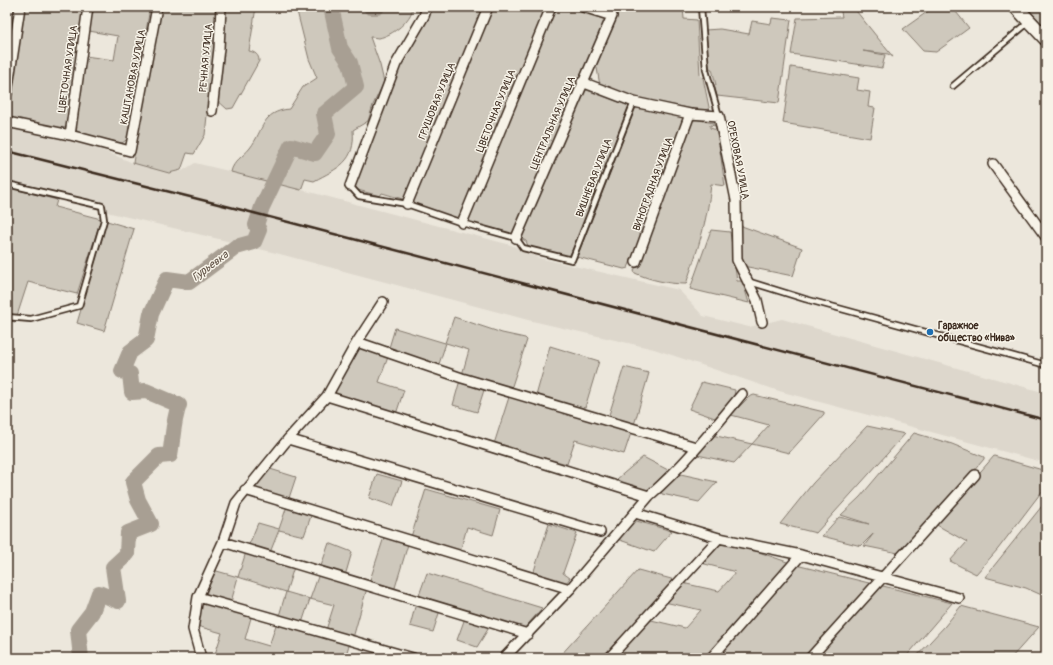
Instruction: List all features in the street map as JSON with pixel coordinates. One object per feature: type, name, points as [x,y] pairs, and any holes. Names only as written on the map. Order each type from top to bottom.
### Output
[{"type":"main road","points":[[1016,7],[1046,39]]},
{"type":"street","points":[[7,93],[20,7]]},
{"type":"street","name":"ЦВЕТОЧНАЯ УЛИЦА","points":[[70,135],[88,7]]},
{"type":"street","name":"КАШТАНОВАЯ УЛИЦА","points":[[70,135],[130,151],[157,7]]},
{"type":"street","name":"РЕЧНАЯ УЛИЦА","points":[[212,111],[219,48],[221,7]]},
{"type":"street","points":[[350,186],[396,64],[424,16],[427,7]]},
{"type":"street","name":"ГРУШОВАЯ УЛИЦА","points":[[407,204],[488,7]]},
{"type":"street","name":"ЦВЕТОЧНАЯ УЛИЦА","points":[[462,223],[551,7]]},
{"type":"street","points":[[583,7],[612,10]]},
{"type":"street","name":"ЦЕНТРАЛЬНАЯ УЛИЦА","points":[[516,238],[612,10]]},
{"type":"street","points":[[582,82],[634,102],[690,114],[719,116]]},
{"type":"street","name":"ВИНОГРАДНАЯ УЛИЦА","points":[[636,262],[690,114]]},
{"type":"street","name":"ОРЕХОВАЯ УЛИЦА","points":[[719,116],[736,200],[737,260],[757,300],[762,322]]},
{"type":"street","points":[[7,122],[70,135]]},
{"type":"street","points":[[993,164],[1046,237]]},
{"type":"street","points":[[202,658],[193,629],[198,597],[222,542],[236,503],[245,490],[288,439],[327,396],[357,342],[382,302]]},
{"type":"street","points":[[357,342],[462,378],[696,447]]},
{"type":"street","points":[[504,658],[570,589],[649,496],[696,447],[742,394]]},
{"type":"street","points":[[327,396],[649,496]]},
{"type":"street","points":[[288,439],[600,532]]},
{"type":"street","points":[[810,658],[975,475]]},
{"type":"street","points":[[245,490],[570,589]]},
{"type":"street","points":[[635,513],[719,538],[801,555],[883,576],[959,598]]},
{"type":"street","points":[[609,658],[719,538]]},
{"type":"street","points":[[222,542],[528,634]]},
{"type":"street","points":[[711,658],[801,555]]},
{"type":"street","points":[[198,597],[413,658]]},
{"type":"lane","points":[[701,7],[706,70],[719,116]]},
{"type":"lane","points":[[953,86],[1029,22]]},
{"type":"lane","name":"ВИШНЁВАЯ УЛИЦА","points":[[516,238],[523,248],[572,260],[634,102]]},
{"type":"lane","points":[[7,184],[102,206],[104,220],[79,306],[31,319],[7,317]]},
{"type":"lane","points":[[350,186],[359,196],[407,204],[462,223],[516,238]]},
{"type":"lane","points":[[746,280],[805,299],[1046,365]]},
{"type":"shaded area","points":[[7,7],[15,7],[7,70]]},
{"type":"shaded area","points":[[22,7],[85,7],[68,128],[65,131],[9,120],[7,116]]},
{"type":"shaded area","points":[[92,7],[150,7],[129,138],[122,143],[79,134],[75,128],[85,56],[114,60],[118,36],[89,31]]},
{"type":"shaded area","points":[[157,7],[218,7],[205,135],[194,154],[187,153],[181,170],[169,173],[133,163]]},
{"type":"shaded area","points":[[223,7],[256,7],[249,51],[256,54],[259,61],[233,108],[227,109],[216,99]]},
{"type":"shaded area","points":[[296,7],[413,7],[409,17],[395,31],[379,38],[370,37],[380,65],[384,82],[373,105],[368,121],[353,130],[352,150],[348,157],[338,168],[314,181],[305,179],[301,190],[231,172],[236,162],[255,141],[268,118],[280,111],[289,109],[303,87],[317,78],[309,59]]},
{"type":"shaded area","points":[[430,7],[486,7],[406,200],[382,193],[380,196],[354,189],[387,87]]},
{"type":"shaded area","points":[[491,7],[548,7],[462,217],[459,219],[414,205],[412,202]]},
{"type":"shaded area","points":[[554,7],[571,7],[602,17],[605,19],[605,22],[516,233],[508,234],[469,223],[467,219]]},
{"type":"shaded area","points":[[618,7],[683,7],[684,19],[697,20],[700,75],[703,78],[710,112],[641,99],[600,86],[597,68],[594,67]]},
{"type":"shaded area","points":[[840,7],[853,7],[893,57],[888,54],[863,51],[885,55],[882,68],[791,54],[797,18],[842,17]]},
{"type":"shaded area","points":[[934,7],[952,7],[969,28],[936,52],[923,51],[903,29]]},
{"type":"shaded area","points":[[1026,7],[1044,7],[1046,9],[1046,28]]},
{"type":"shaded area","points":[[772,18],[791,20],[779,103],[717,96],[714,85],[716,85],[712,69],[710,69],[706,50],[705,30],[720,29],[749,34],[752,21],[771,24]]},
{"type":"shaded area","points":[[791,67],[859,78],[857,90],[870,92],[868,107],[875,108],[870,138],[783,123]]},
{"type":"shaded area","points":[[584,89],[629,106],[579,235],[570,255],[565,256],[528,246],[526,241],[520,238]]},
{"type":"shaded area","points":[[637,108],[684,117],[660,188],[628,268],[624,269],[577,257],[635,109]]},
{"type":"shaded area","points":[[695,119],[713,123],[715,126],[710,125],[710,128],[717,130],[725,186],[711,184],[708,209],[702,233],[686,284],[647,278],[635,273],[634,271],[691,122]]},
{"type":"shaded area","points":[[7,126],[95,147],[133,163],[170,173],[182,171],[195,163],[241,174],[511,245],[539,258],[679,290],[703,316],[749,327],[782,319],[1046,393],[1046,463],[779,391],[654,349],[528,320],[276,253],[57,200],[7,181]]},
{"type":"shaded area","points":[[7,187],[57,200],[55,207],[101,219],[77,294],[28,282],[15,322],[7,320]]},
{"type":"shaded area","points":[[107,221],[134,229],[104,331],[77,323]]},
{"type":"shaded area","points":[[739,225],[802,248],[793,276],[743,266],[740,248]]},
{"type":"shaded area","points":[[711,230],[730,232],[737,281],[741,281],[743,283],[749,303],[690,289]]},
{"type":"shaded area","points":[[454,317],[502,333],[525,338],[527,340],[511,389],[462,375],[469,350],[446,343],[438,367],[388,351],[395,328],[445,343]]},
{"type":"shaded area","points":[[550,346],[599,361],[584,411],[536,396]]},
{"type":"shaded area","points":[[359,348],[388,357],[379,382],[404,390],[396,414],[335,396],[333,391]]},
{"type":"shaded area","points":[[624,367],[649,373],[634,425],[608,418]]},
{"type":"shaded area","points":[[460,380],[485,387],[477,412],[453,405]]},
{"type":"shaded area","points":[[702,382],[735,390],[734,397],[715,418],[689,409]]},
{"type":"shaded area","points":[[510,394],[632,430],[624,454],[575,440],[567,464],[494,444]]},
{"type":"shaded area","points":[[754,395],[824,412],[824,414],[789,453],[752,444],[769,425],[731,415],[749,397]]},
{"type":"shaded area","points":[[867,426],[905,434],[816,533],[780,524],[813,483]]},
{"type":"shaded area","points":[[914,433],[952,444],[984,457],[984,459],[903,554],[864,546],[874,533],[861,546],[822,536],[839,517],[869,524],[841,515],[860,497]]},
{"type":"shaded area","points":[[712,435],[752,444],[734,463],[693,454]]},
{"type":"shaded area","points":[[994,456],[1046,471],[1046,486],[998,549],[976,574],[950,561],[967,542],[935,524]]},
{"type":"shaded area","points":[[643,457],[668,470],[648,491],[619,483],[617,479]]},
{"type":"shaded area","points":[[267,468],[296,477],[288,501],[260,492],[254,488]]},
{"type":"shaded area","points":[[676,473],[717,482],[699,502],[662,494],[661,491]]},
{"type":"shaded area","points":[[377,474],[402,481],[393,506],[369,498]]},
{"type":"shaded area","points":[[426,489],[500,510],[493,535],[467,527],[460,552],[411,537]]},
{"type":"shaded area","points":[[1046,501],[1046,597],[1026,588],[985,577]]},
{"type":"shaded area","points":[[287,506],[312,513],[304,536],[279,530],[269,555],[248,547],[258,523],[279,529]]},
{"type":"shaded area","points":[[633,520],[672,531],[654,552],[617,539]]},
{"type":"shaded area","points":[[549,524],[577,533],[563,573],[570,578],[566,583],[560,583],[533,574]]},
{"type":"shaded area","points":[[385,534],[409,541],[394,591],[369,583]]},
{"type":"shaded area","points":[[719,542],[753,550],[790,563],[705,658],[614,658],[647,619],[685,628],[701,610],[664,602],[682,583],[719,591],[736,572],[701,563]]},
{"type":"shaded area","points":[[329,543],[352,552],[345,576],[320,569]]},
{"type":"shaded area","points":[[246,552],[294,567],[286,592],[238,577]]},
{"type":"shaded area","points":[[796,565],[873,584],[805,658],[713,658]]},
{"type":"shaded area","points":[[213,570],[238,577],[231,602],[206,595]]},
{"type":"shaded area","points":[[638,570],[675,580],[623,637],[613,645],[604,658],[558,658]]},
{"type":"shaded area","points":[[427,573],[542,608],[523,630],[418,598]]},
{"type":"shaded area","points":[[319,574],[367,588],[353,638],[326,630],[334,605],[310,599]]},
{"type":"shaded area","points":[[879,585],[952,603],[905,658],[811,658]]},
{"type":"shaded area","points":[[286,592],[310,599],[302,623],[279,616]]},
{"type":"shaded area","points":[[200,602],[252,614],[245,639],[269,646],[277,622],[350,642],[345,658],[214,657],[222,633],[197,626]]},
{"type":"shaded area","points":[[416,603],[440,610],[433,632],[410,626]]},
{"type":"shaded area","points":[[961,606],[1039,627],[1011,658],[915,658],[945,626]]},
{"type":"shaded area","points":[[465,618],[490,626],[477,647],[457,640]]},
{"type":"waterway","name":"Гурьевка","points":[[81,658],[78,630],[92,612],[99,593],[118,601],[113,567],[127,554],[128,533],[151,524],[138,500],[133,482],[159,456],[170,455],[174,423],[179,405],[146,391],[132,392],[130,374],[122,371],[130,352],[146,340],[151,314],[167,279],[189,282],[236,247],[254,242],[259,230],[256,225],[262,207],[291,146],[315,153],[328,134],[324,114],[356,87],[350,63],[340,48],[331,7]]},
{"type":"waterway","name":"Гурьевка","points":[[371,7],[377,7]]},
{"type":"railway","points":[[7,151],[250,212],[1046,420]]},
{"type":"place","name":"Гаражное общество «Нива»","points":[[930,332]]}]
